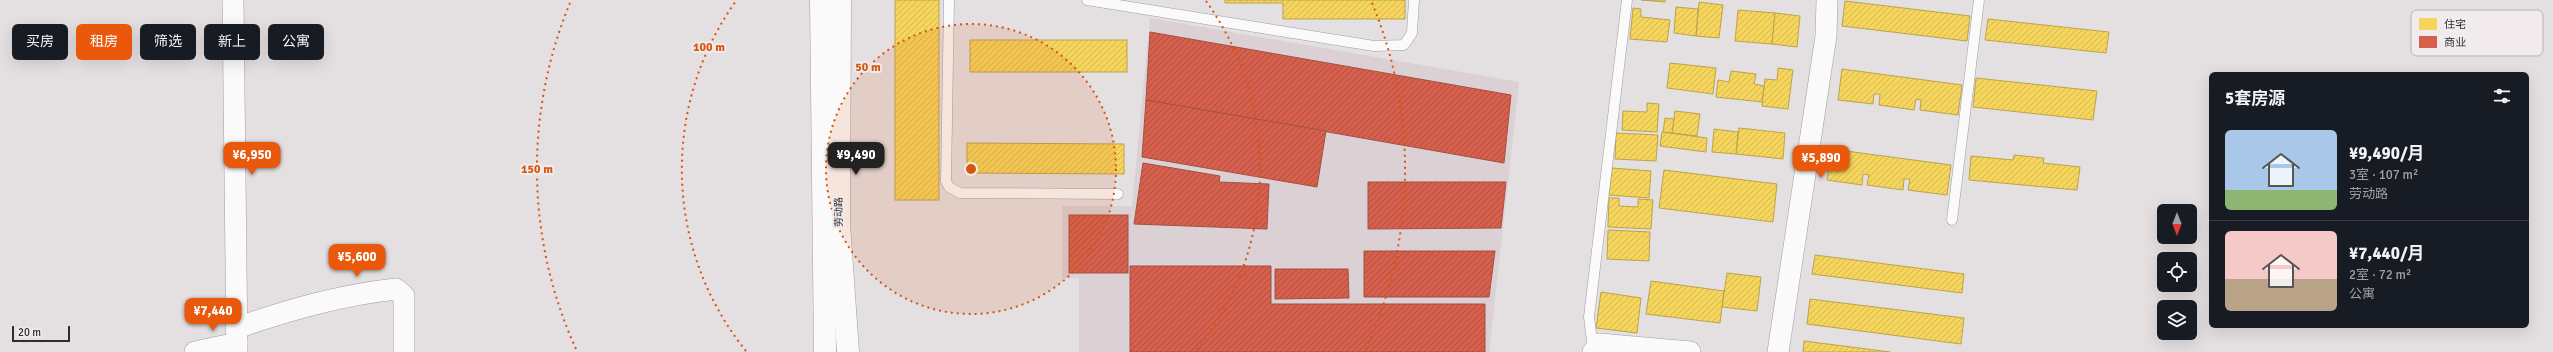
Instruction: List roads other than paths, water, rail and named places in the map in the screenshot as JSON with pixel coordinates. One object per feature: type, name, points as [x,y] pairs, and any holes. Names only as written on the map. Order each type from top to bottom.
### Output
[{"type":"street","points":[[233,0],[237,341]]},
{"type":"street","name":"劳动路","points":[[821,0],[825,352]]},
{"type":"street","name":"劳动路","points":[[840,0],[839,224],[848,352]]},
{"type":"street","points":[[1778,352],[1824,44],[1827,0]]},
{"type":"street","points":[[195,352],[237,341],[300,306],[368,292],[396,290],[404,296],[404,352]]},
{"type":"street","points":[[1593,350],[1599,344],[1690,352]]},
{"type":"lane","points":[[949,0],[946,181],[949,187],[960,193],[1118,194]]},
{"type":"lane","points":[[1087,0],[1374,46],[1404,45],[1412,33],[1414,0]]},
{"type":"lane","points":[[1593,350],[1589,317],[1627,0]]},
{"type":"lane","points":[[1952,220],[1979,0]]}]
